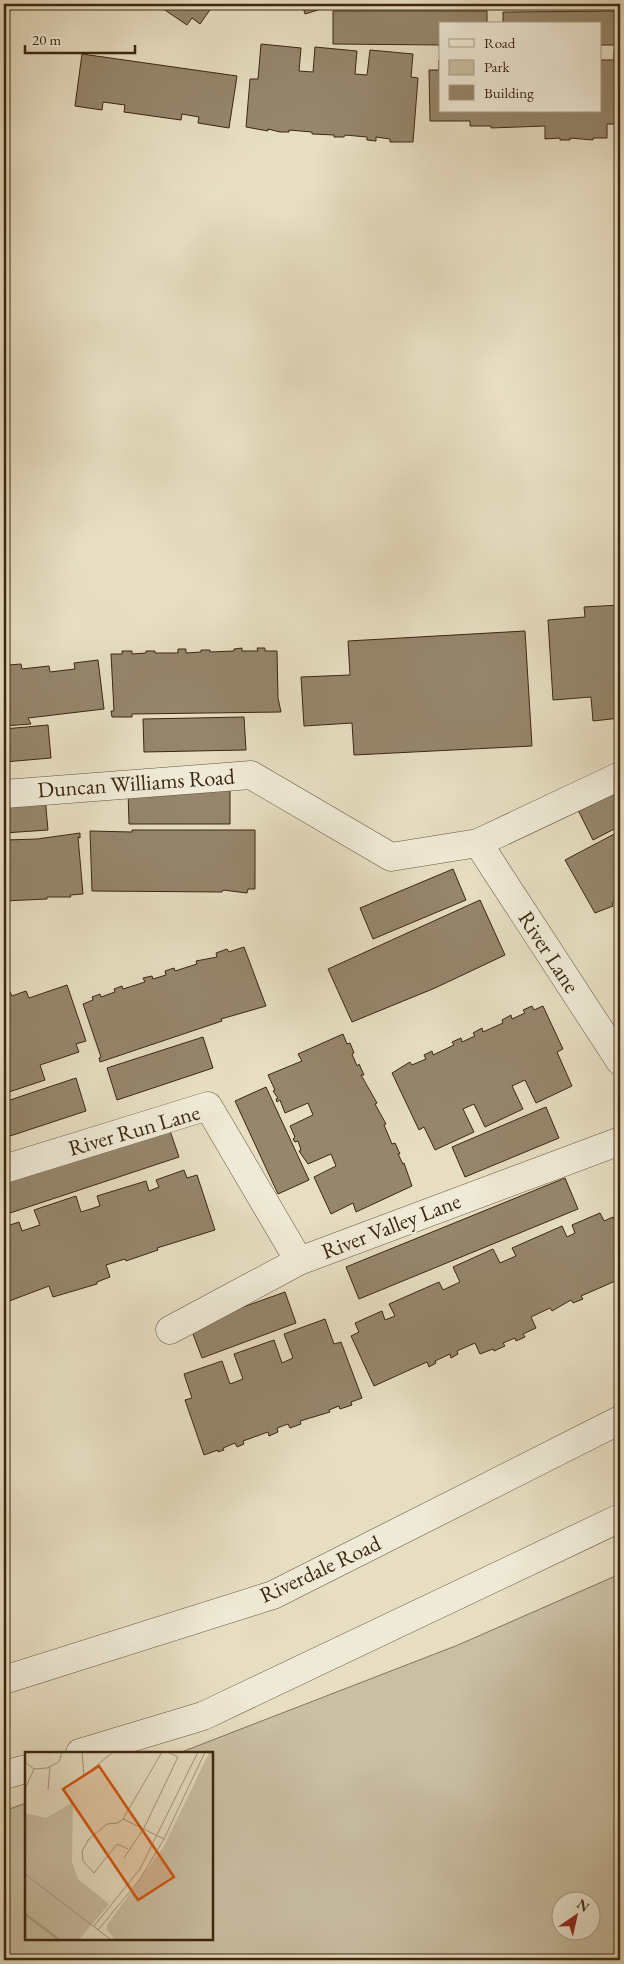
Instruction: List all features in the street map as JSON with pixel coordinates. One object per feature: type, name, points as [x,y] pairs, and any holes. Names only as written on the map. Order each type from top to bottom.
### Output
[{"type":"street","name":"Duncan Williams Road","points":[[4,794],[252,775],[391,857],[478,843],[620,776]]},
{"type":"street","name":"River Lane","points":[[478,843],[620,1061]]},
{"type":"street","name":"River Run Lane","points":[[4,1169],[208,1106],[299,1261]]},
{"type":"street","name":"River Valley Lane","points":[[170,1330],[299,1261],[620,1141]]},
{"type":"street","name":"Riverdale Road","points":[[4,1680],[272,1595],[620,1420]]},
{"type":"street","points":[[83,1752],[203,1716],[620,1518]]},
{"type":"street","points":[[4,1775],[25,1768]]},
{"type":"green space","points":[[620,1574],[620,1960],[4,1960],[4,1811],[25,1803],[25,1939],[212,1939],[212,1752],[182,1752],[458,1645]]},
{"type":"building","points":[[156,4],[214,4],[200,24],[192,18],[187,25]]},
{"type":"building","points":[[302,4],[337,4],[305,14]]},
{"type":"building","points":[[333,11],[487,11],[487,22],[439,22],[439,45],[333,44]]},
{"type":"building","points":[[620,11],[620,45],[602,45],[602,22],[503,22],[503,12]]},
{"type":"building","points":[[261,44],[301,48],[299,71],[313,72],[315,47],[357,51],[355,74],[367,75],[370,50],[413,54],[411,77],[418,78],[413,142],[390,142],[390,139],[376,137],[376,141],[367,140],[367,137],[345,135],[344,137],[334,137],[334,135],[312,134],[312,132],[289,130],[289,132],[280,132],[246,127],[250,79],[258,79]]},
{"type":"building","points":[[614,51],[620,51],[620,124],[607,124],[607,138],[593,138],[593,140],[570,138],[570,140],[560,140],[560,138],[545,139],[545,126],[491,128],[491,126],[470,126],[470,121],[430,121],[429,70],[439,70],[439,112],[602,112],[602,60],[614,60]]},
{"type":"building","points":[[82,54],[237,76],[229,128],[198,123],[199,117],[182,114],[181,120],[124,112],[125,105],[103,102],[102,110],[75,106]]},
{"type":"building","points":[[620,605],[620,718],[593,721],[591,697],[553,700],[548,620],[585,617],[584,607]]},
{"type":"building","points":[[525,631],[532,746],[354,755],[352,723],[304,726],[301,677],[350,675],[348,641]]},
{"type":"building","points":[[242,648],[242,651],[258,651],[257,648],[265,648],[265,651],[277,651],[278,698],[281,712],[132,714],[132,717],[112,717],[111,711],[114,711],[111,654],[122,654],[122,651],[132,651],[132,654],[146,653],[146,651],[178,653],[178,649],[186,649],[186,653],[201,652],[201,650],[210,650],[210,652],[234,651],[234,649]]},
{"type":"building","points":[[98,660],[104,709],[28,718],[31,724],[4,726],[4,662],[9,661],[9,665],[21,664],[22,669],[49,666],[50,672],[75,669],[74,663]]},
{"type":"building","points":[[244,717],[246,750],[144,752],[143,719]]},
{"type":"building","points":[[48,725],[51,758],[4,762],[4,729]]},
{"type":"building","points":[[620,789],[620,826],[593,840],[578,810]]},
{"type":"building","points":[[230,790],[230,824],[129,824],[128,791]]},
{"type":"building","points":[[45,797],[48,830],[4,833],[4,800]]},
{"type":"building","points":[[132,830],[255,830],[255,889],[248,889],[247,893],[223,890],[222,892],[92,891],[90,831],[132,832]]},
{"type":"building","points":[[620,831],[620,899],[612,903],[613,906],[595,913],[565,860]]},
{"type":"building","points":[[80,833],[80,838],[78,837],[83,894],[70,895],[71,897],[4,901],[4,843],[7,842],[6,840],[37,839]]},
{"type":"building","points":[[453,869],[466,900],[373,939],[360,908]]},
{"type":"building","points":[[480,900],[505,955],[435,988],[352,1022],[328,969]]},
{"type":"building","points":[[244,947],[266,1006],[221,1019],[222,1021],[100,1062],[99,1058],[101,1057],[83,1004],[93,1000],[92,997],[100,994],[101,997],[115,992],[114,989],[122,986],[123,989],[145,982],[143,978],[152,976],[153,979],[166,975],[165,971],[174,968],[175,971],[197,964],[196,961],[217,957],[216,953],[227,949],[229,952]]},
{"type":"building","points":[[67,985],[86,1041],[76,1044],[79,1052],[40,1065],[45,1080],[6,1093],[4,1085],[4,995],[10,992],[12,996],[26,991],[29,998]]},
{"type":"building","points":[[532,1006],[534,1010],[543,1006],[563,1049],[557,1052],[572,1086],[536,1103],[525,1080],[512,1086],[523,1109],[485,1127],[474,1104],[463,1109],[474,1132],[435,1150],[424,1127],[419,1130],[392,1073],[410,1062],[412,1065],[426,1059],[424,1055],[432,1051],[433,1055],[454,1045],[452,1042],[461,1038],[462,1042],[475,1036],[473,1033],[482,1028],[483,1032],[503,1023],[502,1020],[511,1015],[512,1019],[525,1013],[523,1010]]},
{"type":"building","points":[[343,1034],[347,1044],[350,1043],[357,1066],[359,1064],[364,1075],[361,1075],[377,1103],[375,1104],[386,1124],[384,1125],[392,1144],[395,1143],[400,1154],[398,1154],[404,1163],[412,1186],[356,1212],[353,1203],[331,1214],[314,1177],[336,1166],[331,1154],[308,1164],[299,1151],[301,1150],[298,1141],[295,1142],[293,1139],[295,1137],[290,1126],[313,1115],[308,1103],[285,1113],[280,1100],[277,1102],[276,1099],[278,1098],[273,1091],[275,1090],[268,1075],[302,1061],[298,1054]]},
{"type":"building","points":[[203,1037],[213,1068],[117,1100],[107,1068]]},
{"type":"building","points":[[76,1078],[86,1111],[4,1138],[4,1102]]},
{"type":"building","points":[[266,1087],[309,1180],[278,1194],[235,1101]]},
{"type":"building","points":[[546,1107],[559,1138],[465,1177],[452,1147]]},
{"type":"building","points":[[168,1125],[179,1157],[4,1215],[4,1179]]},
{"type":"building","points":[[184,1170],[187,1178],[197,1175],[215,1230],[157,1248],[158,1250],[126,1261],[125,1259],[106,1265],[110,1277],[97,1282],[97,1284],[53,1297],[49,1286],[4,1303],[4,1227],[19,1222],[22,1231],[40,1225],[34,1210],[76,1196],[81,1212],[100,1206],[97,1196],[146,1181],[149,1191],[159,1187],[156,1180]]},
{"type":"building","points":[[565,1178],[578,1209],[359,1299],[346,1267]]},
{"type":"building","points":[[600,1213],[604,1221],[613,1217],[620,1233],[620,1279],[581,1296],[583,1299],[573,1303],[571,1300],[552,1311],[550,1308],[531,1317],[536,1328],[523,1334],[525,1337],[516,1341],[515,1338],[503,1343],[505,1346],[494,1351],[493,1349],[480,1354],[475,1343],[457,1351],[458,1354],[451,1358],[450,1354],[435,1361],[436,1363],[429,1367],[427,1362],[374,1386],[351,1336],[359,1332],[355,1323],[382,1311],[385,1320],[395,1316],[389,1304],[439,1282],[443,1290],[460,1282],[453,1267],[493,1249],[500,1263],[516,1256],[512,1248],[562,1226],[567,1237],[575,1233],[572,1225]]},
{"type":"building","points":[[285,1292],[296,1323],[202,1358],[190,1326]]},
{"type":"building","points":[[325,1319],[334,1344],[341,1342],[362,1398],[351,1402],[352,1405],[340,1409],[339,1406],[329,1410],[330,1412],[300,1421],[301,1424],[290,1428],[288,1424],[277,1428],[278,1432],[269,1436],[268,1432],[243,1441],[244,1444],[237,1447],[235,1443],[223,1448],[224,1450],[204,1455],[185,1400],[192,1398],[184,1374],[222,1361],[230,1384],[243,1379],[234,1354],[274,1340],[282,1363],[293,1358],[284,1334]]}]
